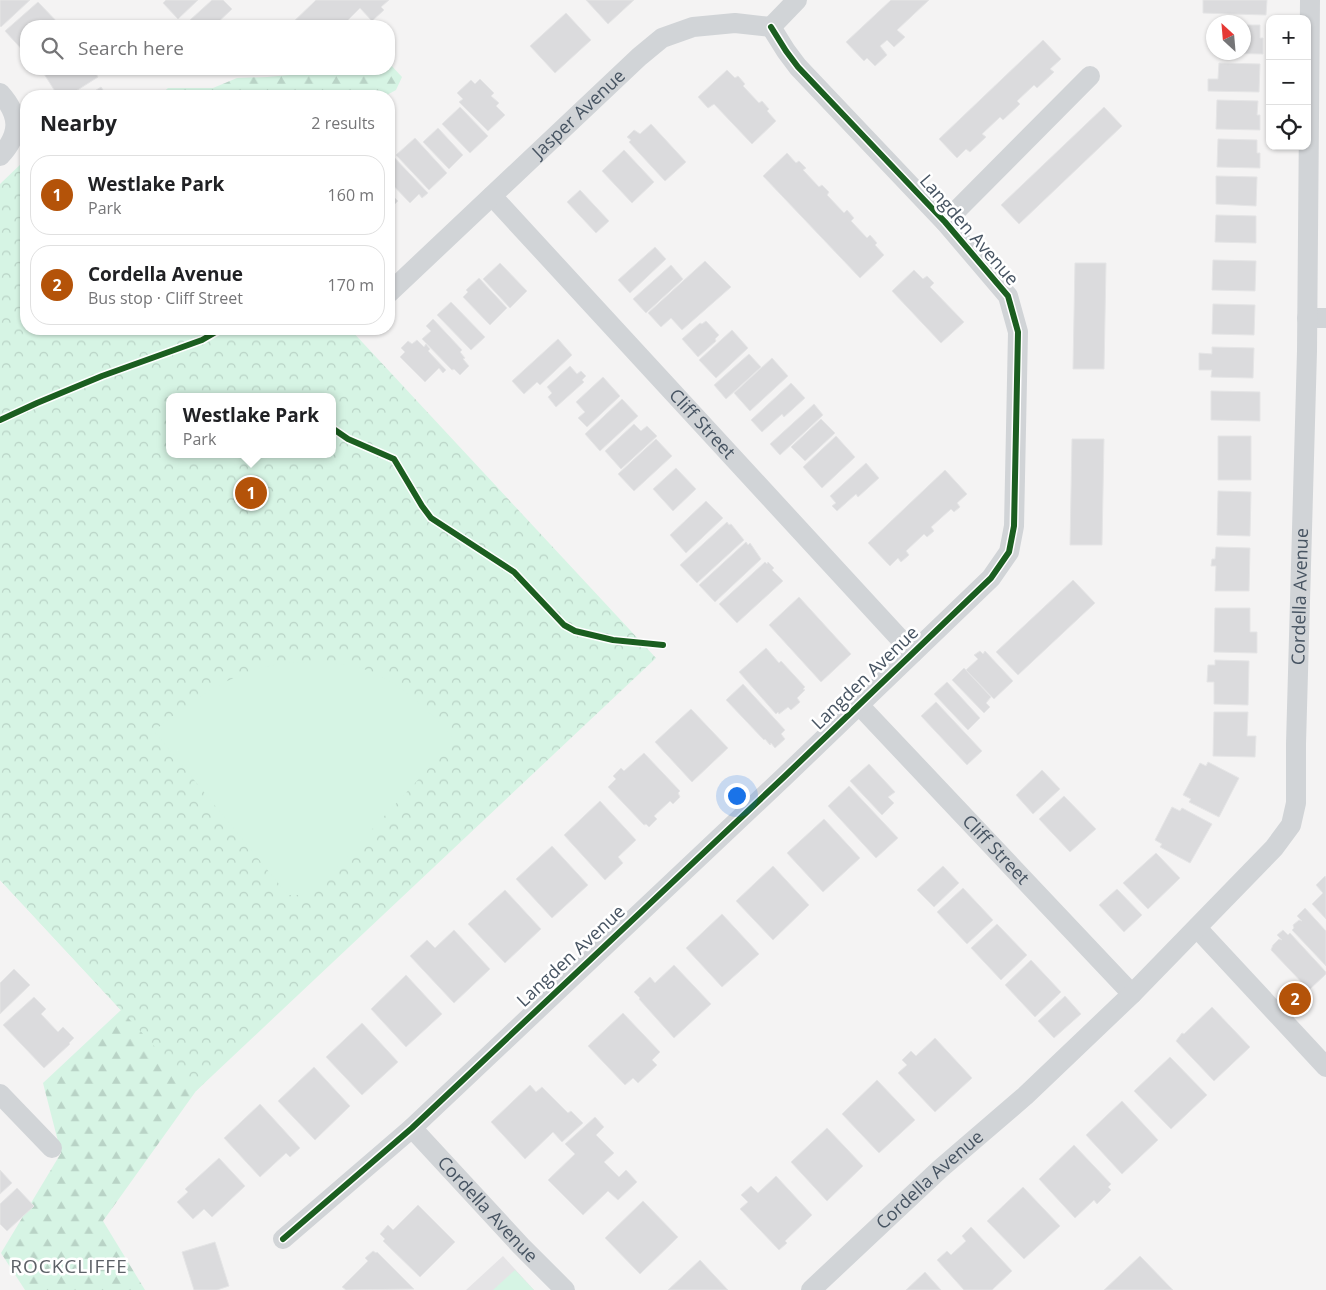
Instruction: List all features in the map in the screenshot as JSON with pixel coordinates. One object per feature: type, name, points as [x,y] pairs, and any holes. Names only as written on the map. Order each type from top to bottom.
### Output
[{"type":"street","points":[[771,27],[797,0]]},
{"type":"street","name":"Cordella Avenue","points":[[811,1290],[940,1169],[1025,1096],[1132,994],[1274,848],[1291,825],[1296,803],[1296,744],[1316,318],[1310,0]]},
{"type":"street","name":"Jasper Avenue","points":[[395,287],[639,57],[662,38],[693,27],[735,23],[771,27]]},
{"type":"street","name":"Langden Avenue","points":[[283,1239],[412,1128],[859,706],[991,578],[1009,552],[1014,526],[1018,332],[1008,296],[945,222],[798,67],[771,27]]},
{"type":"street","name":"Langden Avenue","points":[[945,222],[1090,76]]},
{"type":"street","points":[[0,93],[10,104],[16,120],[13,138],[0,156]]},
{"type":"street","name":"Cliff Street","points":[[492,196],[913,653]]},
{"type":"street","name":"Cliff Street","points":[[859,706],[1132,994]]},
{"type":"street","points":[[1197,928],[1326,1067]]},
{"type":"street","points":[[0,1094],[52,1148]]},
{"type":"street","name":"Cordella Avenue","points":[[412,1128],[521,1246],[565,1290]]},
{"type":"shaded area","points":[[503,1256],[534,1290],[466,1290]]},
{"type":"green space","points":[[395,69],[402,77],[395,91],[166,90],[168,88],[213,88],[237,78],[290,75],[395,75]]},
{"type":"green space","points":[[20,165],[20,335],[356,335],[656,658],[196,1091],[0,880],[0,184]]},
{"type":"green space","points":[[318,662],[353,666],[382,677],[396,685],[422,706],[455,740],[311,895],[288,895],[154,731],[200,697],[232,679],[268,666]]},
{"type":"green space","points":[[0,867],[213,1074],[196,1091],[103,1221],[145,1290],[25,1290],[1,1253],[61,1153],[43,1083],[121,1010],[0,880]]},
{"type":"green space","points":[[515,1270],[534,1290],[493,1290]]},
{"type":"building","points":[[0,0],[30,0],[1,27]]},
{"type":"building","points":[[166,0],[198,0],[178,19],[163,3]]},
{"type":"building","points":[[212,0],[223,0],[232,9],[220,20],[190,20]]},
{"type":"building","points":[[316,0],[389,0],[381,7],[384,10],[373,20],[360,8],[348,20],[295,20]]},
{"type":"building","points":[[586,0],[634,0],[608,24]]},
{"type":"building","points":[[891,0],[929,0],[897,30],[905,37],[894,47],[887,40],[880,46],[887,55],[875,66],[867,58],[864,61],[846,42]]},
{"type":"building","points":[[1203,0],[1267,0],[1266,15],[1203,13]]},
{"type":"building","points":[[38,2],[55,20],[20,20],[20,47],[5,31]]},
{"type":"building","points":[[566,13],[591,40],[555,73],[530,46]]},
{"type":"building","points":[[1251,25],[1260,25],[1260,38],[1263,38],[1263,54],[1251,54]]},
{"type":"building","points":[[1043,40],[1061,59],[1050,69],[1054,72],[1037,88],[1034,85],[1017,101],[1020,104],[1003,120],[1000,117],[982,134],[986,137],[970,152],[966,149],[957,158],[939,139]]},
{"type":"building","points":[[1219,63],[1260,64],[1259,92],[1208,91],[1208,79],[1218,79]]},
{"type":"building","points":[[727,70],[735,78],[738,76],[745,84],[743,86],[759,103],[762,101],[769,109],[767,111],[776,121],[752,144],[714,104],[708,108],[698,97]]},
{"type":"building","points":[[45,75],[97,75],[98,77],[77,90],[54,90]]},
{"type":"building","points":[[480,79],[494,93],[491,96],[499,103],[496,106],[505,115],[488,131],[459,102],[463,99],[457,93],[471,80],[475,84]]},
{"type":"building","points":[[1217,100],[1258,101],[1257,115],[1260,115],[1260,130],[1216,129]]},
{"type":"building","points":[[460,107],[488,136],[470,153],[442,124]]},
{"type":"building","points":[[1104,107],[1122,126],[1019,224],[1001,205]]},
{"type":"building","points":[[651,124],[686,162],[665,181],[629,142],[631,140],[627,137],[634,130],[640,134]]},
{"type":"building","points":[[438,128],[463,155],[449,169],[423,142]]},
{"type":"building","points":[[415,138],[447,173],[429,190],[396,155]]},
{"type":"building","points":[[1218,139],[1257,140],[1257,153],[1260,153],[1260,168],[1217,167]]},
{"type":"building","points":[[624,150],[654,182],[632,203],[602,171]]},
{"type":"building","points":[[787,153],[796,163],[799,161],[806,168],[803,170],[819,187],[822,185],[829,192],[827,195],[844,213],[847,210],[854,218],[851,221],[867,238],[870,235],[877,243],[875,245],[884,255],[860,278],[763,176]]},
{"type":"building","points":[[395,158],[428,193],[422,198],[419,194],[410,203],[395,187]]},
{"type":"building","points":[[1216,176],[1257,177],[1256,206],[1216,204]]},
{"type":"building","points":[[580,190],[609,221],[596,233],[567,202]]},
{"type":"building","points":[[1216,215],[1256,216],[1256,243],[1215,242]]},
{"type":"building","points":[[655,247],[666,259],[630,293],[618,280]]},
{"type":"building","points":[[1213,260],[1256,261],[1255,291],[1212,290]]},
{"type":"building","points":[[705,261],[731,287],[682,330],[671,318],[661,327],[648,313]]},
{"type":"building","points":[[500,263],[527,291],[510,308],[483,279]]},
{"type":"building","points":[[1075,263],[1106,263],[1104,369],[1073,369]]},
{"type":"building","points":[[671,265],[683,279],[646,313],[633,299]]},
{"type":"building","points":[[914,270],[923,279],[927,276],[934,283],[930,287],[964,322],[941,343],[892,291]]},
{"type":"building","points":[[479,278],[507,308],[490,325],[463,297],[468,292],[466,290]]},
{"type":"building","points":[[451,302],[485,337],[471,350],[437,315]]},
{"type":"building","points":[[1213,304],[1255,305],[1254,335],[1212,334]]},
{"type":"building","points":[[433,319],[462,350],[460,352],[465,358],[463,359],[469,366],[460,375],[454,369],[452,370],[422,339],[431,331],[426,326]]},
{"type":"building","points":[[706,321],[719,335],[715,339],[716,341],[698,357],[682,339],[700,323],[702,324]]},
{"type":"building","points":[[732,330],[748,348],[716,378],[699,360]]},
{"type":"building","points":[[558,339],[572,355],[540,385],[537,382],[524,394],[512,381]]},
{"type":"building","points":[[417,340],[424,347],[426,344],[430,349],[428,351],[446,370],[443,373],[439,368],[425,382],[400,357],[405,352],[401,348],[408,341],[412,344]]},
{"type":"building","points":[[1212,347],[1254,348],[1253,378],[1211,377],[1212,370],[1199,370],[1199,353],[1212,354]]},
{"type":"building","points":[[749,354],[761,367],[726,399],[714,385]]},
{"type":"building","points":[[772,358],[788,376],[750,411],[734,393]]},
{"type":"building","points":[[570,366],[577,374],[581,371],[586,376],[582,380],[584,382],[556,407],[548,397],[552,393],[547,387]]},
{"type":"building","points":[[603,377],[620,396],[587,427],[578,418],[585,412],[576,402]]},
{"type":"building","points":[[791,383],[805,398],[784,417],[782,414],[762,432],[751,420]]},
{"type":"building","points":[[1211,391],[1260,392],[1260,421],[1211,420]]},
{"type":"building","points":[[622,399],[638,416],[600,451],[585,434]]},
{"type":"building","points":[[814,404],[823,415],[780,455],[770,444]]},
{"type":"building","points":[[821,419],[835,433],[805,461],[791,447]]},
{"type":"building","points":[[634,424],[641,431],[647,426],[657,436],[621,469],[605,451]]},
{"type":"building","points":[[836,436],[855,457],[822,488],[803,467]]},
{"type":"building","points":[[1218,436],[1251,436],[1251,480],[1218,480]]},
{"type":"building","points":[[656,439],[672,456],[634,491],[618,474]]},
{"type":"building","points":[[1072,439],[1104,439],[1102,545],[1070,545]]},
{"type":"building","points":[[866,463],[879,478],[858,497],[856,494],[837,511],[832,506],[836,503],[830,496]]},
{"type":"building","points":[[676,468],[696,489],[673,511],[653,489]]},
{"type":"building","points":[[945,470],[967,494],[957,503],[960,507],[954,512],[951,509],[931,527],[934,531],[927,537],[924,534],[906,551],[909,555],[901,562],[898,558],[890,566],[868,543]]},
{"type":"building","points":[[1218,491],[1251,492],[1250,536],[1217,535]]},
{"type":"building","points":[[706,501],[723,518],[686,553],[670,535]]},
{"type":"building","points":[[727,522],[729,525],[731,524],[744,540],[697,583],[680,565]]},
{"type":"building","points":[[746,542],[748,545],[750,543],[761,559],[715,602],[699,585]]},
{"type":"building","points":[[1216,547],[1250,548],[1249,591],[1215,591],[1216,566],[1211,566],[1212,559],[1215,559]]},
{"type":"building","points":[[765,562],[767,564],[768,562],[774,568],[772,570],[783,581],[737,623],[719,604]]},
{"type":"building","points":[[1073,580],[1095,603],[1018,675],[996,652]]},
{"type":"building","points":[[799,597],[851,654],[821,682],[769,625]]},
{"type":"building","points":[[1215,608],[1250,608],[1250,632],[1257,632],[1257,653],[1214,652]]},
{"type":"building","points":[[766,648],[805,687],[803,689],[805,690],[797,698],[800,702],[791,710],[788,707],[779,714],[778,712],[776,714],[739,672]]},
{"type":"building","points":[[980,651],[983,654],[985,651],[1013,681],[994,699],[966,670],[978,659],[974,655]]},
{"type":"building","points":[[1215,660],[1249,661],[1248,705],[1214,704],[1214,682],[1207,682],[1208,665],[1215,665]]},
{"type":"building","points":[[964,668],[991,697],[986,703],[990,707],[984,713],[952,680]]},
{"type":"building","points":[[947,682],[980,718],[968,730],[934,694]]},
{"type":"building","points":[[743,684],[785,730],[781,734],[785,739],[775,748],[771,743],[770,745],[764,740],[726,700]]},
{"type":"building","points":[[936,702],[982,751],[967,765],[921,716]]},
{"type":"building","points":[[691,709],[728,748],[692,782],[655,742]]},
{"type":"building","points":[[1214,712],[1248,712],[1247,736],[1256,736],[1255,757],[1213,756]]},
{"type":"building","points":[[644,753],[680,791],[678,793],[680,797],[673,804],[670,801],[654,816],[657,819],[649,827],[646,824],[644,825],[608,787],[616,779],[613,776],[621,768],[624,771]]},
{"type":"building","points":[[1208,762],[1239,778],[1219,817],[1189,802],[1191,799],[1183,795],[1200,763],[1206,766]]},
{"type":"building","points":[[869,764],[895,792],[888,797],[894,803],[882,815],[850,781]]},
{"type":"building","points":[[1042,770],[1060,789],[1033,814],[1016,795]]},
{"type":"building","points":[[849,786],[898,838],[876,858],[828,806]]},
{"type":"building","points":[[1064,796],[1096,829],[1070,852],[1039,819]]},
{"type":"building","points":[[600,801],[636,840],[618,857],[623,863],[605,880],[564,835]]},
{"type":"building","points":[[1172,807],[1180,811],[1182,808],[1212,824],[1190,863],[1160,847],[1162,844],[1155,840]]},
{"type":"building","points":[[824,819],[860,858],[823,892],[787,853]]},
{"type":"building","points":[[552,846],[588,885],[552,918],[516,879]]},
{"type":"building","points":[[1156,853],[1180,878],[1148,909],[1123,883]]},
{"type":"building","points":[[773,866],[809,905],[773,940],[736,901]]},
{"type":"building","points":[[943,866],[959,883],[934,907],[917,890]]},
{"type":"building","points":[[1325,876],[1326,919],[1312,904],[1323,893],[1316,885]]},
{"type":"building","points":[[963,888],[993,920],[967,944],[937,912]]},
{"type":"building","points":[[1117,889],[1142,915],[1124,932],[1099,905]]},
{"type":"building","points":[[505,890],[541,929],[505,963],[468,924]]},
{"type":"building","points":[[1305,908],[1326,931],[1326,966],[1292,930],[1294,928],[1293,925],[1299,920],[1302,921],[1297,916]]},
{"type":"building","points":[[722,914],[759,954],[722,987],[686,948]]},
{"type":"building","points":[[997,924],[1027,955],[1001,980],[971,948]]},
{"type":"building","points":[[454,930],[490,969],[454,1003],[410,956],[427,940],[435,948]]},
{"type":"building","points":[[1283,930],[1288,935],[1290,933],[1326,972],[1309,990],[1271,950],[1279,939],[1282,940],[1277,935]]},
{"type":"building","points":[[1031,960],[1061,992],[1035,1017],[1005,985]]},
{"type":"building","points":[[674,965],[711,1004],[674,1038],[634,992],[650,977],[655,983]]},
{"type":"building","points":[[14,969],[30,985],[0,1014],[0,983]]},
{"type":"building","points":[[406,975],[442,1014],[406,1047],[371,1009]]},
{"type":"building","points":[[1065,996],[1081,1014],[1054,1038],[1038,1021]]},
{"type":"building","points":[[34,997],[46,1009],[41,1014],[58,1032],[63,1027],[74,1038],[44,1068],[3,1025]]},
{"type":"building","points":[[1212,1007],[1250,1047],[1214,1081],[1176,1041],[1182,1033],[1184,1034]]},
{"type":"building","points":[[623,1013],[660,1052],[652,1060],[657,1065],[638,1083],[633,1078],[625,1085],[588,1046]]},
{"type":"building","points":[[362,1023],[398,1062],[362,1095],[326,1057]]},
{"type":"building","points":[[935,1038],[972,1078],[935,1112],[898,1073],[907,1065],[902,1060],[911,1051],[916,1056]]},
{"type":"building","points":[[1170,1057],[1207,1095],[1171,1129],[1134,1091]]},
{"type":"building","points":[[314,1067],[350,1106],[315,1140],[278,1101]]},
{"type":"building","points":[[877,1080],[915,1120],[879,1153],[842,1114]]},
{"type":"building","points":[[530,1085],[536,1092],[542,1087],[568,1113],[571,1111],[583,1123],[562,1142],[553,1132],[525,1159],[491,1122]]},
{"type":"building","points":[[1122,1101],[1158,1140],[1122,1174],[1086,1135]]},
{"type":"building","points":[[260,1104],[300,1148],[290,1157],[286,1153],[260,1177],[224,1138]]},
{"type":"building","points":[[595,1117],[604,1127],[596,1135],[614,1153],[604,1162],[619,1177],[626,1170],[637,1182],[618,1200],[608,1191],[583,1215],[548,1180],[575,1154],[565,1144]]},
{"type":"building","points":[[827,1128],[863,1166],[827,1201],[791,1162]]},
{"type":"building","points":[[1074,1145],[1111,1184],[1108,1187],[1111,1190],[1097,1204],[1094,1200],[1075,1218],[1039,1179]]},
{"type":"building","points":[[219,1158],[245,1186],[212,1217],[204,1209],[193,1219],[177,1202],[188,1192],[185,1189]]},
{"type":"building","points":[[0,1170],[12,1183],[0,1194]]},
{"type":"building","points":[[776,1176],[812,1215],[785,1241],[787,1243],[779,1250],[740,1209],[748,1202],[741,1195],[751,1186],[758,1193]]},
{"type":"building","points":[[1023,1187],[1060,1226],[1024,1259],[987,1221]]},
{"type":"building","points":[[17,1188],[34,1206],[7,1231],[0,1224],[0,1204]]},
{"type":"building","points":[[643,1201],[678,1237],[640,1274],[605,1238]]},
{"type":"building","points":[[418,1205],[455,1242],[420,1277],[383,1241],[385,1239],[380,1234],[388,1225],[393,1230]]},
{"type":"building","points":[[971,1227],[1012,1271],[992,1290],[964,1290],[937,1260],[947,1251],[951,1255],[966,1241],[962,1236]]},
{"type":"building","points":[[215,1242],[229,1286],[217,1290],[194,1290],[182,1252]]},
{"type":"building","points":[[373,1251],[377,1252],[414,1289],[346,1290],[342,1287],[368,1261],[365,1258]]},
{"type":"building","points":[[1140,1256],[1173,1290],[1104,1290]]},
{"type":"building","points":[[700,1260],[728,1290],[668,1290]]},
{"type":"building","points":[[925,1272],[941,1290],[906,1290]]},
{"type":"cycle path","points":[[283,1239],[412,1128],[785,776],[991,578],[1009,552],[1014,526],[1018,332],[1008,296],[945,222],[798,67],[771,27]]},
{"type":"cycle path","points":[[0,420],[102,376],[202,340],[211,335]]},
{"type":"cycle path","points":[[336,431],[348,439],[394,459],[431,518],[514,572],[564,625],[575,631],[613,640],[663,645]]},
{"type":"place","name":"Westlake Park","points":[[251,493]]},
{"type":"place","name":"Cordella Avenue","points":[[1295,999]]},
{"type":"district","name":"ROCKCLIFFE","points":[[69,1266]]}]
